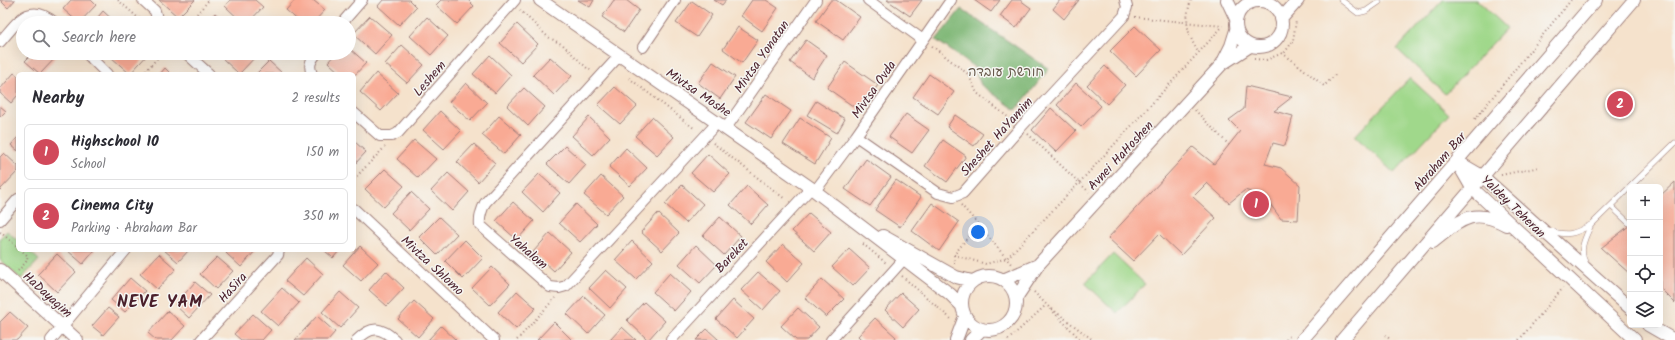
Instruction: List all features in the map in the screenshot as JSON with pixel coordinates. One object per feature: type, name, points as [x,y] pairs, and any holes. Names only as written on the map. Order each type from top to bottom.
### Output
[{"type":"street","points":[[143,0],[155,11],[156,16]]},
{"type":"street","points":[[348,16],[362,0]]},
{"type":"street","name":"Mivtsa Moshe","points":[[540,0],[813,189],[950,294],[963,310]]},
{"type":"street","points":[[643,47],[675,0]]},
{"type":"street","name":"Mivtsa Yonatan","points":[[722,125],[816,0]]},
{"type":"street","points":[[868,0],[923,40]]},
{"type":"street","name":"Mivtsa Ovda","points":[[813,189],[856,136],[951,0]]},
{"type":"street","points":[[1124,16],[1127,7],[1125,0]]},
{"type":"street","points":[[1228,0],[1236,25],[1238,37],[1245,49],[1264,47],[1277,40],[1282,26],[1282,19],[1275,8],[1265,1],[1249,1],[1241,9],[1236,25]]},
{"type":"street","name":"Abraham Bar","points":[[1302,340],[1596,0]]},
{"type":"street","points":[[1342,340],[1634,0]]},
{"type":"street","name":"Leshem","points":[[398,133],[514,1]]},
{"type":"street","points":[[1282,19],[1294,4]]},
{"type":"street","points":[[22,16],[31,12],[49,16]]},
{"type":"street","name":"Sheshet HaYamim","points":[[953,197],[963,193],[1021,127],[1124,16]]},
{"type":"street","points":[[0,42],[16,23]]},
{"type":"street","name":"Avnei HaHoshen","points":[[1222,64],[1231,46],[1236,25]]},
{"type":"street","name":"Avnei HaHoshen","points":[[1016,298],[1038,264],[1222,64],[1245,49]]},
{"type":"street","name":"Yahalom","points":[[566,286],[559,288],[550,287],[480,226],[479,218],[485,203],[620,55]]},
{"type":"street","points":[[93,60],[105,72]]},
{"type":"street","points":[[194,60],[207,72]]},
{"type":"street","points":[[312,60],[310,65],[312,72]]},
{"type":"street","points":[[356,115],[380,136],[392,136],[398,133]]},
{"type":"street","points":[[566,286],[722,125]]},
{"type":"street","points":[[856,136],[938,193],[953,197]]},
{"type":"street","name":"Yaldey Teheran","points":[[1457,162],[1482,176],[1627,305]]},
{"type":"street","name":"Yaldey Teheran","points":[[1457,162],[1472,188],[1635,340]]},
{"type":"street","name":"Bareket","points":[[671,340],[813,189]]},
{"type":"street","points":[[0,220],[16,201]]},
{"type":"street","name":"Mivtza Shlomo","points":[[356,211],[494,340]]},
{"type":"street","name":"Mivtsa Moshe","points":[[840,211],[956,277],[972,281]]},
{"type":"street","points":[[1414,256],[1456,224],[1475,215],[1491,217],[1521,233]]},
{"type":"street","points":[[51,340],[124,252]]},
{"type":"street","name":"HaSira","points":[[201,340],[278,255],[279,252]]},
{"type":"street","points":[[831,340],[904,259]]},
{"type":"street","name":"Avnei HaHoshen","points":[[1003,280],[1038,264]]},
{"type":"street","name":"HaDayagim","points":[[0,270],[77,340]]},
{"type":"street","points":[[956,340],[963,310],[962,296],[972,281],[980,277],[988,276],[1003,280],[1009,285],[1016,298],[1016,308],[1013,316],[1000,328],[991,330],[982,329],[975,326],[963,310]]},
{"type":"street","points":[[1653,328],[1674,340]]},
{"type":"street","points":[[357,340],[366,332],[374,329],[385,330],[395,340]]},
{"type":"street","points":[[971,340],[982,329]]},
{"type":"lane","points":[[1341,0],[1358,13],[1379,2]]},
{"type":"lane","points":[[1538,226],[1566,235],[1576,233],[1592,224],[1675,143]]},
{"type":"lane","points":[[1611,206],[1627,221]]},
{"type":"lane","points":[[1592,224],[1584,239],[1581,252],[1585,263],[1596,277]]},
{"type":"path","points":[[118,0],[137,16]]},
{"type":"path","points":[[195,16],[209,0]]},
{"type":"path","points":[[1191,0],[1187,22],[1190,37],[1198,52]]},
{"type":"path","points":[[1475,119],[1571,0]]},
{"type":"path","points":[[514,1],[548,37],[563,45],[588,69],[607,69]]},
{"type":"path","points":[[1245,49],[1249,58],[1266,60],[1285,52],[1294,42],[1296,24],[1294,4]]},
{"type":"path","points":[[954,255],[986,264],[1007,258],[1079,183],[1223,26],[1124,16]]},
{"type":"path","points":[[923,40],[968,74],[977,93],[1021,127],[1097,200]]},
{"type":"path","points":[[1282,53],[1324,86],[1336,74]]},
{"type":"path","points":[[145,72],[156,60]]},
{"type":"path","points":[[1187,102],[1229,145]]},
{"type":"path","points":[[356,177],[398,133]]},
{"type":"path","points":[[1492,164],[1501,175],[1540,167]]},
{"type":"path","points":[[953,197],[1007,258],[1018,274]]},
{"type":"path","points":[[0,232],[16,245]]},
{"type":"path","points":[[10,279],[26,262],[28,256],[23,252]]},
{"type":"path","points":[[1520,340],[1571,279]]},
{"type":"path","points":[[1026,284],[1081,340]]},
{"type":"path","points":[[517,340],[566,286]]},
{"type":"path","points":[[1046,304],[1092,340]]},
{"type":"path","points":[[1008,340],[1046,304]]},
{"type":"path","points":[[1286,340],[1291,334]]},
{"type":"path","points":[[1385,335],[1391,340]]},
{"type":"green space","points":[[1443,0],[1477,0],[1507,28],[1445,94],[1397,49]]},
{"type":"green space","name":"חורשת עובדה","points":[[961,9],[1049,69],[1016,110],[981,85],[974,67],[936,40]]},
{"type":"green space","points":[[1410,78],[1449,114],[1394,173],[1355,136]]},
{"type":"green space","points":[[7,231],[16,239],[16,252],[30,252],[39,260],[21,279],[0,260],[0,238]]},
{"type":"green space","points":[[1113,254],[1145,284],[1117,313],[1085,283]]},
{"type":"building","points":[[0,0],[15,0],[8,8]]},
{"type":"building","points":[[71,0],[91,0],[96,5],[86,16],[71,16],[63,9]]},
{"type":"building","points":[[159,0],[195,0],[179,16],[177,16]]},
{"type":"building","points":[[230,0],[255,0],[263,7],[255,16],[236,16],[225,6]]},
{"type":"building","points":[[295,0],[313,0],[325,10],[319,16],[293,16],[286,10]]},
{"type":"building","points":[[383,0],[409,0],[416,7],[399,25],[378,6]]},
{"type":"building","points":[[441,0],[468,0],[474,6],[457,24],[436,5]]},
{"type":"building","points":[[578,0],[594,0],[590,7]]},
{"type":"building","points":[[614,0],[626,0],[639,10],[624,32],[602,17]]},
{"type":"building","points":[[714,0],[726,0],[722,5]]},
{"type":"building","points":[[752,0],[766,0],[778,8],[762,31],[741,16]]},
{"type":"building","points":[[831,0],[836,0],[860,17],[843,40],[816,21]]},
{"type":"building","points":[[887,0],[922,0],[910,16]]},
{"type":"building","points":[[974,0],[1000,0],[991,12]]},
{"type":"building","points":[[1012,0],[1020,0],[1031,8],[1016,28],[1000,16]]},
{"type":"building","points":[[1060,0],[1079,0],[1064,19],[1053,9]]},
{"type":"building","points":[[692,1],[712,15],[697,37],[676,23]]},
{"type":"building","points":[[103,11],[108,16],[99,16]]},
{"type":"building","points":[[370,16],[392,35],[375,54],[356,37],[356,31]]},
{"type":"building","points":[[427,17],[448,36],[431,55],[410,36]]},
{"type":"building","points":[[517,24],[538,44],[521,62],[500,43]]},
{"type":"building","points":[[1135,26],[1161,50],[1136,76],[1110,51]]},
{"type":"building","points":[[738,27],[758,40],[742,63],[723,49]]},
{"type":"building","points":[[806,40],[827,55],[812,78],[790,62]]},
{"type":"building","points":[[402,45],[424,65],[407,83],[385,64]]},
{"type":"building","points":[[356,54],[366,63],[356,74],[356,72],[339,72],[328,62],[330,60],[356,60]]},
{"type":"building","points":[[490,55],[511,75],[495,93],[473,74]]},
{"type":"building","points":[[550,57],[572,76],[554,95],[533,75]]},
{"type":"building","points":[[53,60],[42,72],[38,72],[25,61]]},
{"type":"building","points":[[114,60],[143,60],[132,72],[128,72]]},
{"type":"building","points":[[224,60],[252,60],[241,72],[237,72]]},
{"type":"building","points":[[269,61],[281,72],[258,72]]},
{"type":"building","points":[[713,62],[735,77],[720,99],[698,83]]},
{"type":"building","points":[[845,62],[878,85],[860,111],[827,88]]},
{"type":"building","points":[[1105,66],[1125,85],[1107,104],[1087,85]]},
{"type":"building","points":[[165,68],[169,72],[162,72]]},
{"type":"building","points":[[14,73],[16,74],[16,97],[11,103],[0,93],[0,89]]},
{"type":"building","points":[[376,73],[398,93],[381,111],[360,92]]},
{"type":"building","points":[[929,74],[954,92],[938,114],[913,97]]},
{"type":"building","points":[[466,83],[487,103],[470,121],[449,102]]},
{"type":"building","points":[[1076,83],[1101,106],[1081,127],[1057,105]]},
{"type":"building","points":[[1246,86],[1292,97],[1274,111],[1293,116],[1285,146],[1273,143],[1265,164],[1281,168],[1300,185],[1298,220],[1281,219],[1265,197],[1245,190],[1229,203],[1207,183],[1193,197],[1216,218],[1181,255],[1159,234],[1133,261],[1108,238],[1193,147],[1214,164],[1240,131],[1229,120],[1244,109]]},
{"type":"building","points":[[615,87],[637,106],[620,124],[598,105]]},
{"type":"building","points":[[524,88],[545,107],[528,126],[507,106]]},
{"type":"building","points":[[766,94],[791,111],[771,139],[746,122]]},
{"type":"building","points":[[816,101],[845,119],[837,133],[807,115]]},
{"type":"building","points":[[0,106],[6,111],[0,117]]},
{"type":"building","points":[[1051,108],[1076,131],[1056,152],[1032,130]]},
{"type":"building","points":[[440,111],[461,131],[444,149],[423,130]]},
{"type":"building","points":[[906,114],[929,130],[912,153],[889,137]]},
{"type":"building","points":[[955,115],[983,134],[974,146],[947,127]]},
{"type":"building","points":[[499,116],[521,135],[504,154],[482,135]]},
{"type":"building","points":[[589,117],[610,137],[593,155],[572,136]]},
{"type":"building","points":[[652,117],[674,137],[657,155],[635,136]]},
{"type":"building","points":[[800,118],[831,138],[815,164],[783,144]]},
{"type":"building","points":[[16,139],[16,149],[11,145]]},
{"type":"building","points":[[414,140],[436,159],[418,178],[397,159]]},
{"type":"building","points":[[943,140],[966,156],[947,182],[925,166]]},
{"type":"building","points":[[356,143],[366,152],[356,163]]},
{"type":"building","points":[[474,144],[495,163],[478,182],[457,162]]},
{"type":"building","points":[[565,146],[586,165],[569,184],[547,164]]},
{"type":"building","points":[[626,148],[647,168],[630,186],[609,167]]},
{"type":"building","points":[[4,153],[16,164],[16,173],[0,190],[0,157]]},
{"type":"building","points":[[708,154],[730,174],[713,192],[691,173]]},
{"type":"building","points":[[866,159],[891,177],[870,206],[845,189]]},
{"type":"building","points":[[385,169],[404,186],[384,207],[365,189]]},
{"type":"building","points":[[448,173],[469,192],[452,211],[431,191]]},
{"type":"building","points":[[539,174],[560,193],[543,212],[522,192]]},
{"type":"building","points":[[601,176],[623,196],[606,214],[584,195]]},
{"type":"building","points":[[896,180],[921,197],[900,227],[875,210]]},
{"type":"building","points":[[1675,182],[1675,303],[1663,291],[1663,193]]},
{"type":"building","points":[[682,185],[703,204],[686,223],[665,204]]},
{"type":"building","points":[[747,186],[768,205],[751,224],[730,205]]},
{"type":"building","points":[[411,192],[429,209],[409,230],[391,213]]},
{"type":"building","points":[[513,202],[534,221],[517,240],[496,221]]},
{"type":"building","points":[[932,203],[959,222],[939,251],[912,231]]},
{"type":"building","points":[[576,204],[597,224],[580,242],[559,223]]},
{"type":"building","points":[[658,213],[679,233],[662,251],[641,232]]},
{"type":"building","points":[[809,213],[831,232],[814,251],[792,231]]},
{"type":"building","points":[[439,217],[457,234],[437,255],[419,237]]},
{"type":"building","points":[[720,217],[741,236],[724,255],[703,236]]},
{"type":"building","points":[[1627,227],[1627,271],[1601,248]]},
{"type":"building","points":[[550,233],[571,252],[554,271],[533,252]]},
{"type":"building","points":[[465,240],[483,258],[463,279],[445,261]]},
{"type":"building","points":[[632,241],[653,261],[636,279],[615,260]]},
{"type":"building","points":[[783,244],[804,263],[787,282],[766,262]]},
{"type":"building","points":[[696,245],[717,265],[700,283],[679,264]]},
{"type":"building","points":[[360,246],[378,263],[361,281],[343,265]]},
{"type":"building","points":[[849,249],[870,268],[853,286],[832,267]]},
{"type":"building","points":[[69,252],[93,252],[83,264]]},
{"type":"building","points":[[166,252],[187,252],[178,262]]},
{"type":"building","points":[[227,252],[254,252],[241,267],[226,253]]},
{"type":"building","points":[[326,252],[338,252],[333,258]]},
{"type":"building","points":[[57,254],[76,272],[57,292],[38,274]]},
{"type":"building","points":[[159,254],[176,269],[157,289],[140,274]]},
{"type":"building","points":[[217,257],[233,271],[216,289],[200,274]]},
{"type":"building","points":[[306,258],[323,274],[303,296],[285,281]]},
{"type":"building","points":[[492,267],[510,284],[490,305],[472,288]]},
{"type":"building","points":[[606,270],[627,289],[610,308],[589,288]]},
{"type":"building","points":[[386,271],[404,288],[387,306],[369,290]]},
{"type":"building","points":[[758,272],[780,291],[763,310],[741,290]]},
{"type":"building","points":[[670,273],[691,292],[674,311],[653,292]]},
{"type":"building","points":[[130,278],[145,291],[125,312],[111,300]]},
{"type":"building","points":[[822,279],[844,299],[826,317],[805,298]]},
{"type":"building","points":[[195,282],[210,295],[189,318],[175,305]]},
{"type":"building","points":[[282,288],[299,303],[278,326],[261,311]]},
{"type":"building","points":[[517,291],[536,308],[516,329],[498,312]]},
{"type":"building","points":[[340,292],[358,308],[340,328],[322,312]]},
{"type":"building","points":[[901,293],[919,309],[903,327],[885,310]]},
{"type":"building","points":[[584,296],[605,315],[588,334],[567,314]]},
{"type":"building","points":[[733,300],[754,319],[737,338],[716,319]]},
{"type":"building","points":[[414,301],[434,319],[418,337],[398,319]]},
{"type":"building","points":[[644,302],[665,321],[648,340],[627,320]]},
{"type":"building","points":[[108,308],[119,317],[103,335],[92,326]]},
{"type":"building","points":[[798,308],[819,327],[807,340],[796,340],[781,326]]},
{"type":"building","points":[[168,311],[185,326],[172,340],[156,340],[148,333]]},
{"type":"building","points":[[10,312],[28,328],[17,340],[0,340],[0,322]]},
{"type":"building","points":[[253,314],[271,330],[262,340],[241,340],[234,334]]},
{"type":"building","points":[[317,316],[335,332],[328,340],[295,340]]},
{"type":"building","points":[[875,318],[896,337],[894,340],[862,340],[858,336]]},
{"type":"building","points":[[554,322],[572,340],[537,340]]},
{"type":"building","points":[[441,326],[456,340],[428,340]]},
{"type":"building","points":[[622,327],[636,340],[610,340]]},
{"type":"building","points":[[707,329],[719,340],[696,340]]},
{"type":"place","name":"Cinema City","points":[[1620,104]]},
{"type":"place","name":"Highschool 10","points":[[1256,204]]},
{"type":"district","name":"NEVE YAM","points":[[160,301]]}]
